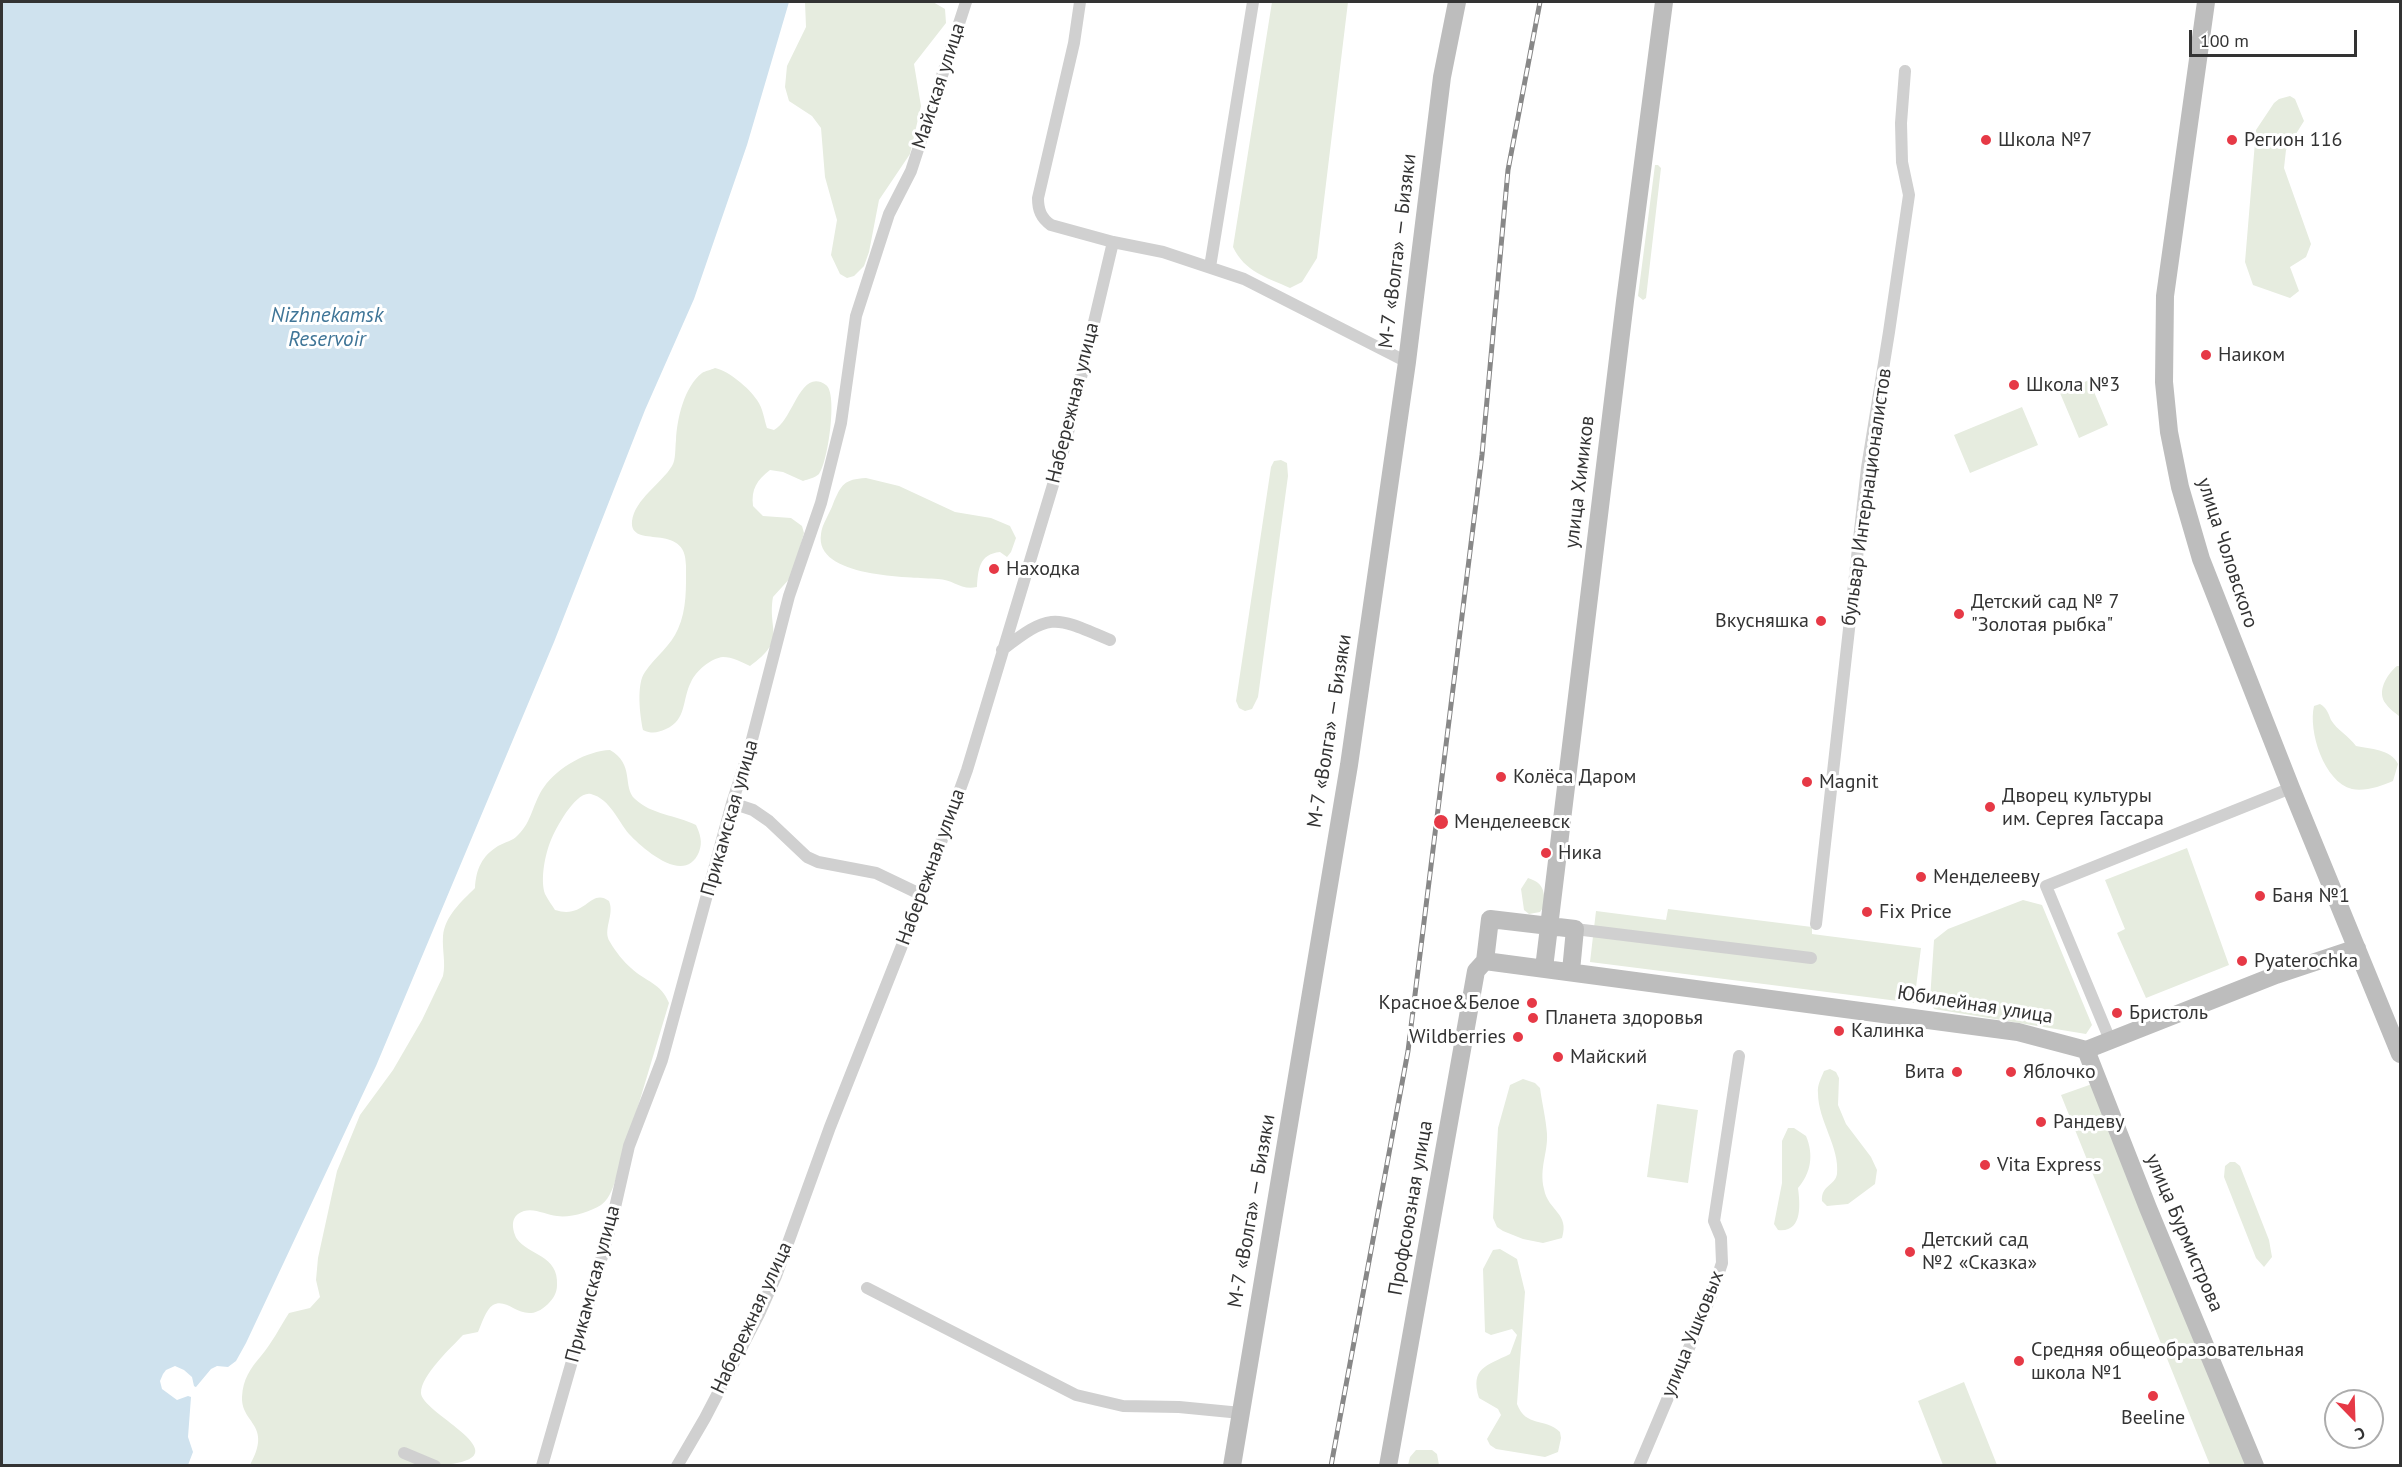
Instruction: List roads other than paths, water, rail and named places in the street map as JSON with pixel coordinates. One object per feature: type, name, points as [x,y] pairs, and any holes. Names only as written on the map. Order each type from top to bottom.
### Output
[{"type":"main road","name":"М-7 «Волга» — Бизяки","points":[[1233,1466],[1349,765],[1407,362],[1442,77],[1457,2]]},
{"type":"main road","name":"улица Химиков","points":[[1544,968],[1624,301],[1664,2]]},
{"type":"main road","name":"улица Чоловского","points":[[2206,2],[2165,296],[2164,382],[2169,432],[2180,487],[2201,559],[2291,788],[2400,1054]]},
{"type":"main road","name":"Профсоюзная улица","points":[[1389,1466],[1476,971],[1485,961],[1490,919],[1549,927]]},
{"type":"main road","points":[[1549,927],[1575,929],[1570,971]]},
{"type":"main road","points":[[2086,1050],[2276,975],[2356,948]]},
{"type":"main road","name":"Юбилейная улица","points":[[1485,961],[2018,1032],[2086,1050]]},
{"type":"main road","name":"улица Бурмистрова","points":[[2086,1050],[2148,1208],[2255,1466]]},
{"type":"street","name":"Майская улица","points":[[911,171],[966,2]]},
{"type":"street","points":[[1080,2],[1074,42],[1038,205],[1042,217],[1051,225],[1113,242],[1163,252],[1244,279],[1407,362]]},
{"type":"street","points":[[1210,267],[1253,2]]},
{"type":"street","name":"бульвар Интернационалистов","points":[[1816,924],[1867,468],[1909,195],[1902,162],[1901,123],[1905,71]]},
{"type":"street","name":"Прикамская улица","points":[[542,1466],[611,1224],[629,1146],[662,1060],[732,803],[749,751],[789,596],[821,503],[842,423],[856,316],[889,214],[911,171]]},
{"type":"street","name":"Набережная улица","points":[[677,1466],[705,1418],[776,1276],[830,1126],[922,896],[968,770],[1065,445],[1113,242]]},
{"type":"street","points":[[1002,650],[1035,626],[1054,621],[1072,624],[1110,640]]},
{"type":"street","points":[[2110,1040],[2046,886],[2291,788]]},
{"type":"street","points":[[732,803],[753,810],[769,821],[807,856],[818,862],[876,873],[922,896]]},
{"type":"street","points":[[1575,929],[1811,958]]},
{"type":"street","name":"улица Ушковых","points":[[1639,1466],[1722,1263],[1721,1238],[1714,1221],[1739,1056]]},
{"type":"street","points":[[867,1288],[1076,1395],[1123,1406],[1179,1407],[1241,1413]]},
{"type":"street","points":[[404,1454],[435,1466]]},
{"type":"water","name":"Nizhnekamsk Reservoir","points":[[2,2],[789,2],[747,145],[694,299],[645,410],[554,642],[376,1066],[246,1343],[236,1361],[228,1367],[217,1366],[211,1369],[191,1397],[188,1437],[193,1452],[188,1465],[2,1466]]},
{"type":"railway","points":[[1331,1466],[1408,1051],[1482,455],[1508,170],[1540,2]]},
{"type":"place","name":"Школа №7","points":[[1986,140]]},
{"type":"place","name":"Регион 116","points":[[2232,140]]},
{"type":"place","name":"Наиком","points":[[2206,355]]},
{"type":"place","name":"Школа №3","points":[[2014,385]]},
{"type":"place","name":"Находка","points":[[994,569]]},
{"type":"place","name":"Детский сад № 7 \"Золотая рыбка\"","points":[[1959,614]]},
{"type":"place","name":"Вкусняшка","points":[[1821,621]]},
{"type":"place","name":"Колёса Даром","points":[[1501,777]]},
{"type":"place","name":"Magnit","points":[[1807,782]]},
{"type":"place","name":"Дворец культуры им. Сергея Гассара","points":[[1990,807]]},
{"type":"place","name":"Менделеевск","points":[[1441,822]]},
{"type":"place","name":"Ника","points":[[1546,853]]},
{"type":"place","name":"Менделееву","points":[[1921,877]]},
{"type":"place","name":"Баня №1","points":[[2260,896]]},
{"type":"place","name":"Fix Price","points":[[1867,912]]},
{"type":"place","name":"Pyaterochka","points":[[2242,961]]},
{"type":"place","name":"Красное&Белое","points":[[1532,1003]]},
{"type":"place","name":"Бристоль","points":[[2117,1013]]},
{"type":"place","name":"Планета здоровья","points":[[1533,1018]]},
{"type":"place","name":"Калинка","points":[[1839,1031]]},
{"type":"place","name":"Wildberries","points":[[1518,1037]]},
{"type":"place","name":"Майский","points":[[1558,1057]]},
{"type":"place","name":"Вита","points":[[1957,1072]]},
{"type":"place","name":"Яблочко","points":[[2011,1072]]},
{"type":"place","name":"Рандеву","points":[[2041,1122]]},
{"type":"place","name":"Vita Express","points":[[1985,1165]]},
{"type":"place","name":"Детский сад №2 «Сказка»","points":[[1910,1252]]},
{"type":"place","name":"Средняя общеобразовательная школа №1","points":[[2019,1361]]},
{"type":"place","name":"Beeline","points":[[2153,1396]]}]
